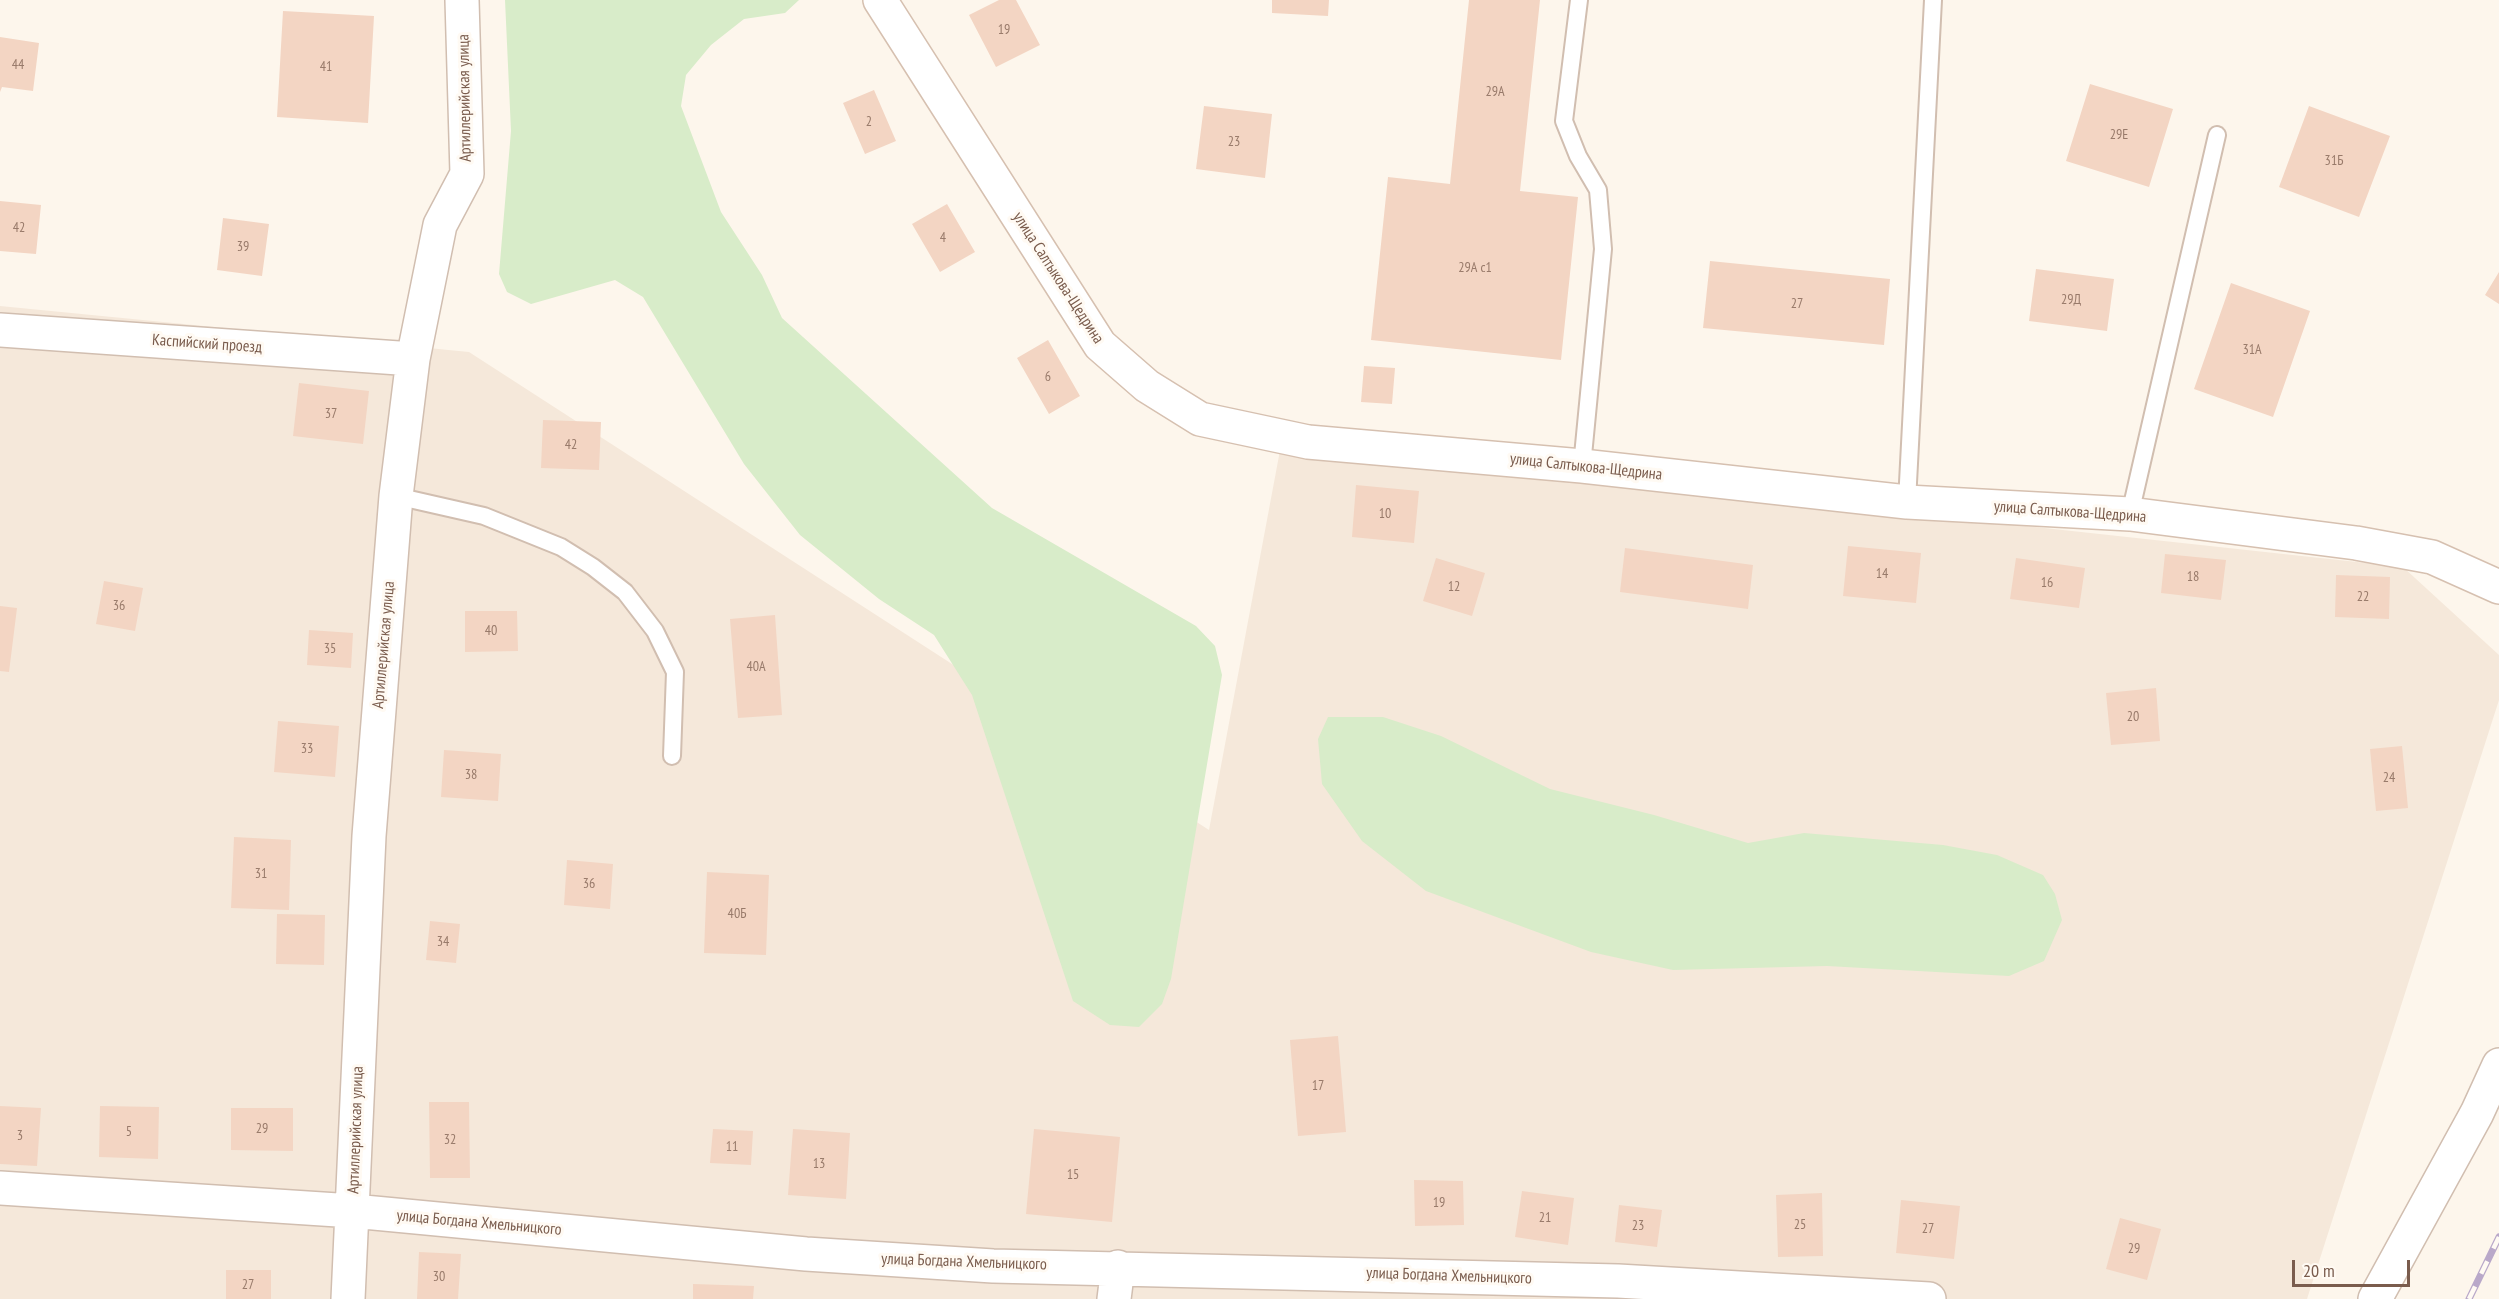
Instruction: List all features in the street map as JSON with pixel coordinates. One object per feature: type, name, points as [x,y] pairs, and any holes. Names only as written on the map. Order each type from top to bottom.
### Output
[{"type":"street","name":"Артиллерийская улица","points":[[348,1299],[369,837],[396,496],[413,358],[440,225],[467,174],[462,0]]},
{"type":"street","name":"улица Салтыкова-Щедрина","points":[[880,0],[1100,345],[1147,386],[1200,419],[1308,442],[1582,466],[1907,502],[2130,514],[2356,543],[2432,557],[2499,587]]},
{"type":"street","name":"Каспийский проезд","points":[[0,330],[413,358]]},
{"type":"street","points":[[2375,1299],[2477,1113],[2499,1065]]},
{"type":"street","name":"улица Богдана Хмельницкого","points":[[0,1188],[353,1211],[806,1254],[993,1266],[1118,1267],[1618,1281],[1929,1299]]},
{"type":"street","points":[[1114,1299],[1118,1267]]},
{"type":"lane","points":[[1579,0],[1564,121],[1578,156],[1598,190],[1603,249],[1582,466]]},
{"type":"lane","points":[[1907,502],[1933,0]]},
{"type":"lane","points":[[2130,514],[2217,135]]},
{"type":"lane","points":[[396,496],[484,516],[561,547],[593,567],[625,592],[655,631],[675,672],[672,756]]},
{"type":"shaded area","points":[[0,306],[469,352],[1209,830],[1281,445],[2403,567],[2499,655],[2499,700],[2307,1299],[0,1299]]},
{"type":"green space","points":[[505,0],[799,0],[785,13],[744,19],[711,45],[686,75],[681,106],[721,212],[762,275],[782,318],[992,508],[1196,626],[1215,646],[1222,675],[1171,979],[1162,1004],[1139,1027],[1110,1025],[1073,1001],[972,695],[934,635],[879,599],[800,535],[744,464],[643,297],[615,280],[531,304],[507,292],[499,274],[511,131]]},
{"type":"green space","points":[[1328,717],[1383,717],[1441,736],[1550,789],[1654,815],[1748,843],[1804,833],[1943,845],[1997,855],[2043,875],[2055,894],[2062,920],[2044,961],[2009,976],[1827,966],[1673,970],[1591,952],[1426,891],[1362,841],[1322,784],[1318,739]]},
{"type":"building","points":[[999,0],[1016,0],[1040,45],[996,67],[969,15]]},
{"type":"building","points":[[1272,0],[1329,0],[1328,16],[1272,13]]},
{"type":"building","points":[[1469,0],[1540,0],[1520,191],[1578,197],[1561,360],[1371,340],[1388,177],[1450,184]]},
{"type":"building","points":[[283,11],[374,16],[368,123],[277,117]]},
{"type":"building","points":[[0,37],[39,43],[33,91],[2,87],[0,92]]},
{"type":"building","points":[[2090,84],[2173,109],[2149,187],[2066,161]]},
{"type":"building","points":[[874,90],[896,141],[865,154],[843,103]]},
{"type":"building","points":[[1204,106],[1272,114],[1265,178],[1196,169]]},
{"type":"building","points":[[2309,106],[2390,136],[2359,217],[2279,187]]},
{"type":"building","points":[[0,201],[41,205],[36,254],[0,251]]},
{"type":"building","points":[[947,204],[975,252],[940,272],[912,224]]},
{"type":"building","points":[[223,218],[269,224],[262,276],[217,270]]},
{"type":"building","points":[[1710,261],[1890,279],[1884,345],[1703,328]]},
{"type":"building","points":[[2036,269],[2114,279],[2107,331],[2029,321]]},
{"type":"building","points":[[2499,272],[2499,304],[2485,295]]},
{"type":"building","points":[[2231,283],[2310,311],[2273,417],[2194,389]]},
{"type":"building","points":[[1048,340],[1080,396],[1049,414],[1017,358]]},
{"type":"building","points":[[1364,366],[1395,368],[1392,404],[1361,402]]},
{"type":"building","points":[[299,383],[369,391],[363,444],[293,436]]},
{"type":"building","points":[[543,420],[601,422],[599,470],[541,468]]},
{"type":"building","points":[[1356,485],[1419,491],[1414,543],[1352,537]]},
{"type":"building","points":[[1848,546],[1921,553],[1916,603],[1843,596]]},
{"type":"building","points":[[1625,548],[1753,565],[1748,609],[1620,592]]},
{"type":"building","points":[[2165,554],[2226,560],[2221,600],[2161,593]]},
{"type":"building","points":[[1436,558],[1485,573],[1472,616],[1423,601]]},
{"type":"building","points":[[2016,558],[2085,568],[2079,608],[2010,599]]},
{"type":"building","points":[[2336,575],[2390,577],[2389,619],[2335,617]]},
{"type":"building","points":[[104,581],[143,588],[135,631],[96,624]]},
{"type":"building","points":[[0,606],[17,608],[9,672],[0,671]]},
{"type":"building","points":[[465,611],[517,611],[518,651],[465,652]]},
{"type":"building","points":[[775,615],[782,715],[738,718],[730,619]]},
{"type":"building","points":[[309,630],[353,633],[351,668],[307,665]]},
{"type":"building","points":[[2156,688],[2160,741],[2111,745],[2106,693]]},
{"type":"building","points":[[278,721],[339,726],[335,777],[274,772]]},
{"type":"building","points":[[2402,746],[2408,808],[2376,811],[2370,749]]},
{"type":"building","points":[[444,750],[501,754],[498,801],[441,797]]},
{"type":"building","points":[[234,837],[291,840],[289,910],[231,908]]},
{"type":"building","points":[[567,860],[613,864],[610,909],[564,905]]},
{"type":"building","points":[[707,872],[769,875],[766,955],[704,953]]},
{"type":"building","points":[[277,914],[325,915],[324,965],[276,964]]},
{"type":"building","points":[[430,921],[460,924],[456,963],[426,960]]},
{"type":"building","points":[[1338,1036],[1346,1132],[1298,1136],[1290,1040]]},
{"type":"building","points":[[429,1102],[469,1102],[470,1178],[430,1178]]},
{"type":"building","points":[[0,1106],[41,1108],[37,1166],[0,1164]]},
{"type":"building","points":[[100,1106],[159,1107],[158,1159],[99,1157]]},
{"type":"building","points":[[231,1108],[293,1108],[293,1151],[231,1150]]},
{"type":"building","points":[[713,1129],[753,1131],[751,1165],[710,1163]]},
{"type":"building","points":[[793,1129],[850,1133],[846,1199],[788,1195]]},
{"type":"building","points":[[1034,1129],[1120,1137],[1112,1222],[1026,1214]]},
{"type":"building","points":[[1414,1180],[1463,1181],[1464,1225],[1415,1226]]},
{"type":"building","points":[[1522,1191],[1574,1198],[1568,1245],[1515,1237]]},
{"type":"building","points":[[1822,1193],[1823,1256],[1778,1257],[1776,1195]]},
{"type":"building","points":[[1901,1200],[1960,1206],[1954,1259],[1896,1253]]},
{"type":"building","points":[[1619,1205],[1662,1210],[1657,1247],[1615,1242]]},
{"type":"building","points":[[2120,1218],[2161,1229],[2147,1280],[2106,1269]]},
{"type":"building","points":[[419,1252],[461,1254],[458,1299],[417,1299]]},
{"type":"building","points":[[226,1270],[271,1270],[271,1299],[226,1299]]},
{"type":"building","points":[[693,1284],[754,1286],[753,1299],[693,1299]]},
{"type":"railway","points":[[2469,1299],[2499,1237]]}]
